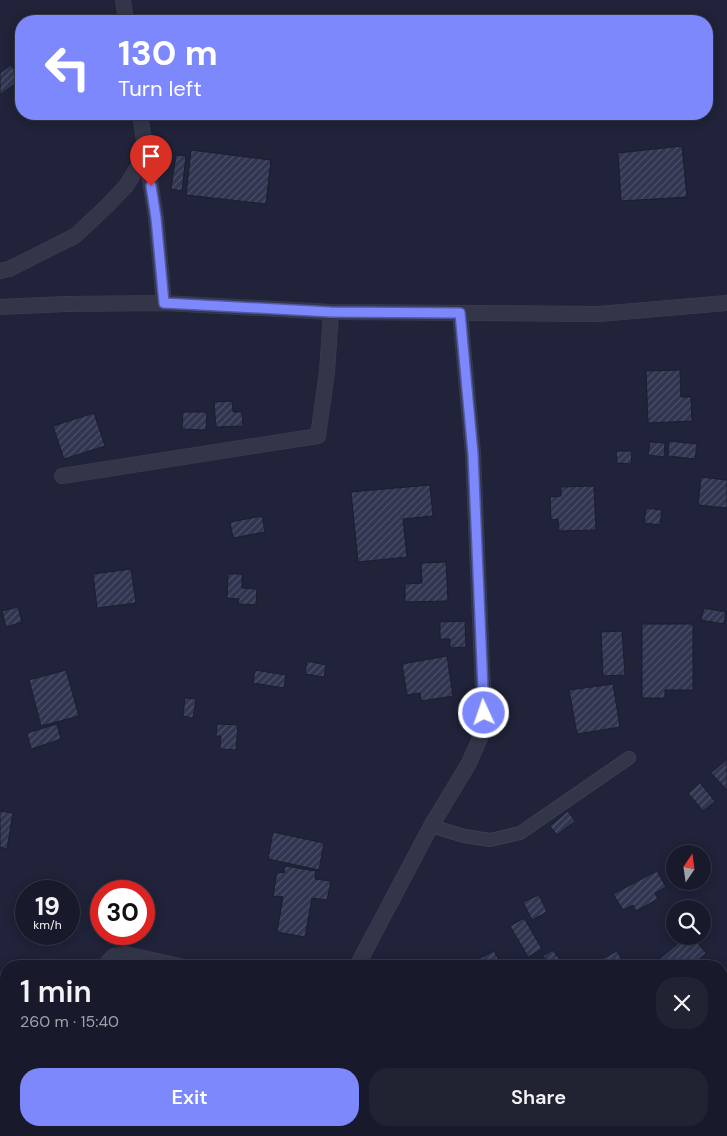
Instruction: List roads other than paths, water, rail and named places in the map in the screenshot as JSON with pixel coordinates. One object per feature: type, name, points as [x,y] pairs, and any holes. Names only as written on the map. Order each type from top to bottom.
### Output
[{"type":"street","points":[[123,0],[125,15]]},
{"type":"street","points":[[141,120],[156,218],[164,303]]},
{"type":"street","points":[[0,271],[9,269],[75,236],[126,186],[146,154]]},
{"type":"street","points":[[0,307],[164,303],[331,312],[600,314],[727,304]]},
{"type":"street","points":[[62,476],[318,436],[327,372],[331,312]]},
{"type":"street","points":[[360,960],[431,826],[469,763],[480,738],[484,713],[473,454],[460,313]]},
{"type":"street","points":[[110,960],[114,956],[125,954],[152,960]]},
{"type":"lane","points":[[431,826],[464,836],[490,840],[520,833],[629,758]]}]
